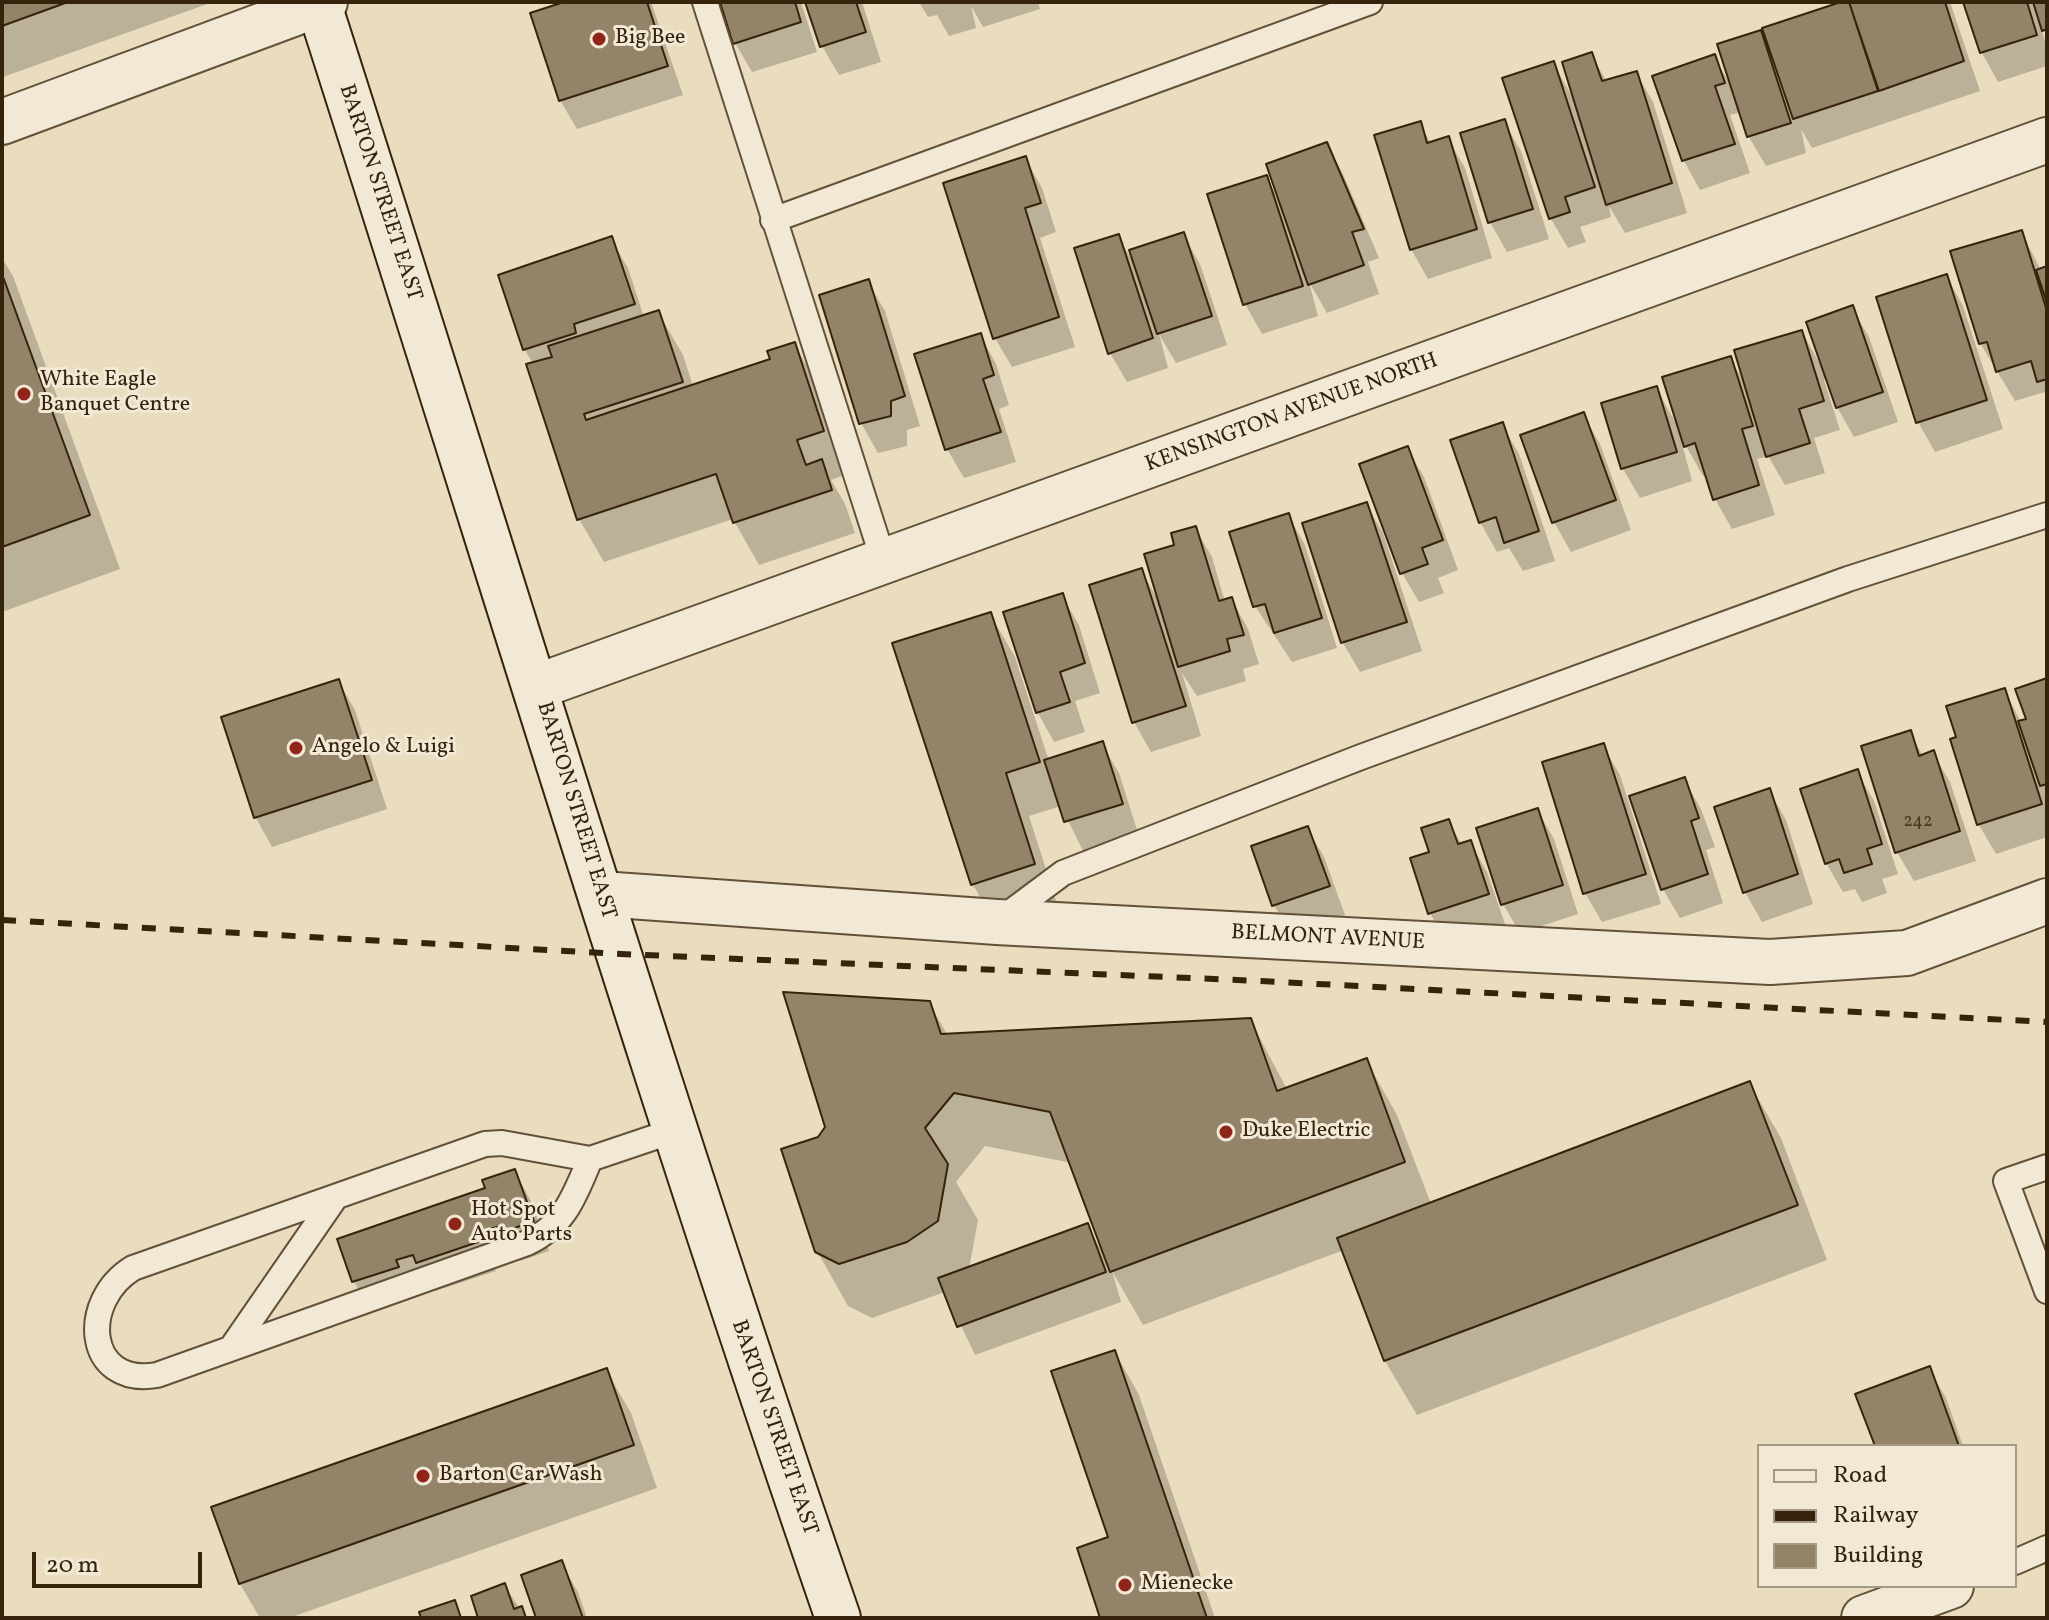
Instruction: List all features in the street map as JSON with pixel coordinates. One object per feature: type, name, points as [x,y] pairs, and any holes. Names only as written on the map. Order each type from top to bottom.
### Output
[{"type":"street","points":[[2,122],[321,3]]},
{"type":"street","name":"BARTON STREET EAST","points":[[321,3],[673,1131],[838,1618]]},
{"type":"street","name":"KENSINGTON AVENUE NORTH","points":[[536,687],[2047,140]]},
{"type":"street","name":"BELMONT AVENUE","points":[[601,894],[997,922],[1770,962],[1907,953],[2047,901]]},
{"type":"street","points":[[1864,1618],[1946,1588]]},
{"type":"lane","points":[[705,2],[884,562]]},
{"type":"lane","points":[[773,220],[1370,2]]},
{"type":"lane","points":[[997,922],[1063,873],[1361,757],[1848,579],[2047,515]]},
{"type":"lane","points":[[590,1159],[570,1206],[552,1230],[541,1237],[157,1375],[142,1377],[117,1368],[96,1339],[99,1306],[108,1288],[133,1268],[485,1144],[502,1143],[590,1159],[673,1131]]},
{"type":"lane","points":[[2047,1167],[2006,1181],[2047,1291]]},
{"type":"lane","points":[[232,1347],[335,1198]]},
{"type":"lane","points":[[2017,1561],[2047,1548]]},
{"type":"building","points":[[2,2],[68,2],[2,26]]},
{"type":"building","name":"Big Bee","points":[[564,2],[647,2],[668,66],[559,101],[530,13]]},
{"type":"building","points":[[720,2],[795,2],[801,22],[733,44]]},
{"type":"building","points":[[805,2],[856,2],[866,32],[820,47]]},
{"type":"building","points":[[1849,2],[1878,91],[1793,119],[1762,28]]},
{"type":"building","points":[[1849,2],[1945,2],[1964,61],[1879,91]]},
{"type":"building","points":[[1963,2],[2027,2],[2037,35],[1980,53]]},
{"type":"building","points":[[2033,2],[2047,2],[2047,29],[2042,31]]},
{"type":"building","points":[[1761,30],[1791,123],[1747,137],[1717,44]]},
{"type":"building","points":[[1592,52],[1602,81],[1637,71],[1672,183],[1606,205],[1562,62]]},
{"type":"building","points":[[1715,54],[1725,83],[1715,86],[1735,144],[1682,161],[1652,76]]},
{"type":"building","points":[[1554,61],[1595,187],[1565,197],[1570,212],[1549,219],[1502,78]]},
{"type":"building","points":[[1505,119],[1533,209],[1488,223],[1460,133]]},
{"type":"building","points":[[1421,121],[1427,143],[1449,136],[1477,229],[1410,250],[1374,135]]},
{"type":"building","points":[[1327,142],[1364,229],[1352,232],[1364,265],[1308,285],[1266,164]]},
{"type":"building","points":[[1026,156],[1041,203],[1025,208],[1059,317],[993,339],[943,183]]},
{"type":"building","points":[[1267,175],[1303,286],[1243,305],[1207,194]]},
{"type":"building","points":[[2022,230],[2047,311],[2047,379],[2037,382],[2031,361],[1996,372],[1987,342],[1979,344],[1950,251]]},
{"type":"building","points":[[1184,232],[1212,316],[1157,334],[1129,250]]},
{"type":"building","points":[[1119,234],[1153,338],[1108,354],[1074,248]]},
{"type":"building","points":[[612,236],[635,304],[574,324],[576,333],[523,350],[498,275]]},
{"type":"building","points":[[2047,266],[2047,303],[2036,270]]},
{"type":"building","name":"White Eagle Banquet Centre","points":[[2,274],[90,515],[2,547]]},
{"type":"building","points":[[1947,274],[1987,400],[1916,423],[1876,297]]},
{"type":"building","points":[[869,279],[905,396],[891,401],[891,416],[859,424],[819,295]]},
{"type":"building","points":[[1853,305],[1883,392],[1836,408],[1806,322]]},
{"type":"building","points":[[659,310],[683,382],[584,414],[586,420],[770,359],[767,351],[795,342],[824,431],[797,440],[806,465],[822,459],[832,490],[733,523],[716,474],[577,520],[526,364],[552,357],[548,346]]},
{"type":"building","points":[[1802,330],[1824,401],[1799,409],[1810,443],[1766,457],[1734,350]]},
{"type":"building","points":[[981,333],[994,375],[983,379],[1001,432],[945,450],[914,354]]},
{"type":"building","points":[[1731,356],[1753,426],[1742,429],[1759,485],[1713,500],[1695,443],[1684,447],[1662,377]]},
{"type":"building","points":[[1657,386],[1677,452],[1621,469],[1601,403]]},
{"type":"building","points":[[1584,412],[1616,500],[1552,523],[1520,435]]},
{"type":"building","points":[[1503,422],[1539,531],[1504,543],[1496,517],[1479,523],[1450,440]]},
{"type":"building","points":[[1408,446],[1443,540],[1422,548],[1428,564],[1400,574],[1359,464]]},
{"type":"building","points":[[1367,502],[1407,622],[1341,643],[1302,523]]},
{"type":"building","points":[[1289,513],[1322,618],[1274,633],[1265,604],[1253,607],[1229,532]]},
{"type":"building","points":[[1196,526],[1219,601],[1232,597],[1244,635],[1227,639],[1230,651],[1178,667],[1144,554],[1174,545],[1171,533]]},
{"type":"building","points":[[1142,568],[1186,706],[1132,723],[1089,585]]},
{"type":"building","points":[[1063,593],[1085,663],[1060,672],[1070,702],[1036,713],[1003,612]]},
{"type":"building","points":[[991,612],[1040,762],[1006,773],[1035,864],[971,885],[892,643]]},
{"type":"building","points":[[2047,678],[2047,784],[2040,786],[2018,721],[2026,719],[2015,689]]},
{"type":"building","name":"Angelo & Luigi","points":[[339,679],[372,780],[254,818],[221,717]]},
{"type":"building","points":[[2005,688],[2042,804],[1977,825],[1950,739],[1956,737],[1946,706]]},
{"type":"building","points":[[1911,730],[1919,756],[1934,750],[1960,831],[1895,853],[1861,746]]},
{"type":"building","points":[[1103,741],[1123,804],[1064,822],[1044,760]]},
{"type":"building","points":[[1604,743],[1646,874],[1583,894],[1542,762]]},
{"type":"building","points":[[1858,769],[1882,844],[1867,849],[1872,864],[1844,873],[1839,859],[1825,864],[1800,789]]},
{"type":"building","points":[[1685,777],[1699,818],[1691,821],[1708,874],[1661,890],[1629,796]]},
{"type":"building","points":[[1770,788],[1798,874],[1743,893],[1714,807]]},
{"type":"building","points":[[1538,808],[1563,885],[1501,905],[1476,828]]},
{"type":"building","points":[[1449,819],[1458,844],[1471,840],[1489,894],[1428,914],[1410,858],[1429,852],[1421,828]]},
{"type":"building","points":[[1308,826],[1330,886],[1272,906],[1251,846]]},
{"type":"building","name":"Duke Electric","points":[[783,992],[930,1001],[941,1034],[1251,1018],[1277,1091],[1367,1058],[1405,1162],[1110,1272],[1050,1112],[954,1093],[925,1128],[948,1164],[938,1221],[907,1242],[839,1264],[815,1252],[781,1149],[818,1137],[825,1127]]},
{"type":"building","points":[[1750,1081],[1798,1205],[1384,1361],[1337,1238]]},
{"type":"building","name":"Hot Spot Auto Parts","points":[[515,1169],[534,1221],[501,1233],[500,1226],[477,1233],[481,1241],[416,1263],[413,1255],[396,1260],[399,1267],[352,1282],[337,1239],[485,1188],[482,1180]]},
{"type":"building","points":[[1088,1223],[1106,1272],[957,1327],[938,1278]]},
{"type":"building","points":[[1115,1350],[1207,1618],[1100,1618],[1077,1548],[1108,1537],[1051,1371]]},
{"type":"building","points":[[1930,1366],[1958,1444],[1874,1444],[1855,1394]]},
{"type":"building","name":"Barton Car Wash","points":[[607,1368],[634,1445],[239,1584],[211,1507]]},
{"type":"building","points":[[562,1560],[583,1618],[536,1618],[521,1575]]},
{"type":"building","points":[[505,1583],[514,1609],[522,1606],[526,1618],[478,1618],[471,1596]]},
{"type":"building","points":[[455,1600],[461,1618],[421,1618],[419,1612]]},
{"type":"railway","points":[[2,920],[621,954],[1261,981],[2047,1022]]},
{"type":"place","name":"Big Bee","points":[[599,39]]},
{"type":"place","name":"White Eagle Banquet Centre","points":[[24,394]]},
{"type":"place","name":"Angelo & Luigi","points":[[296,748]]},
{"type":"place","name":"Duke Electric","points":[[1226,1132]]},
{"type":"place","name":"Hot Spot Auto Parts","points":[[455,1224]]},
{"type":"place","name":"Barton Car Wash","points":[[423,1476]]},
{"type":"place","name":"Mienecke","points":[[1125,1585]]}]
